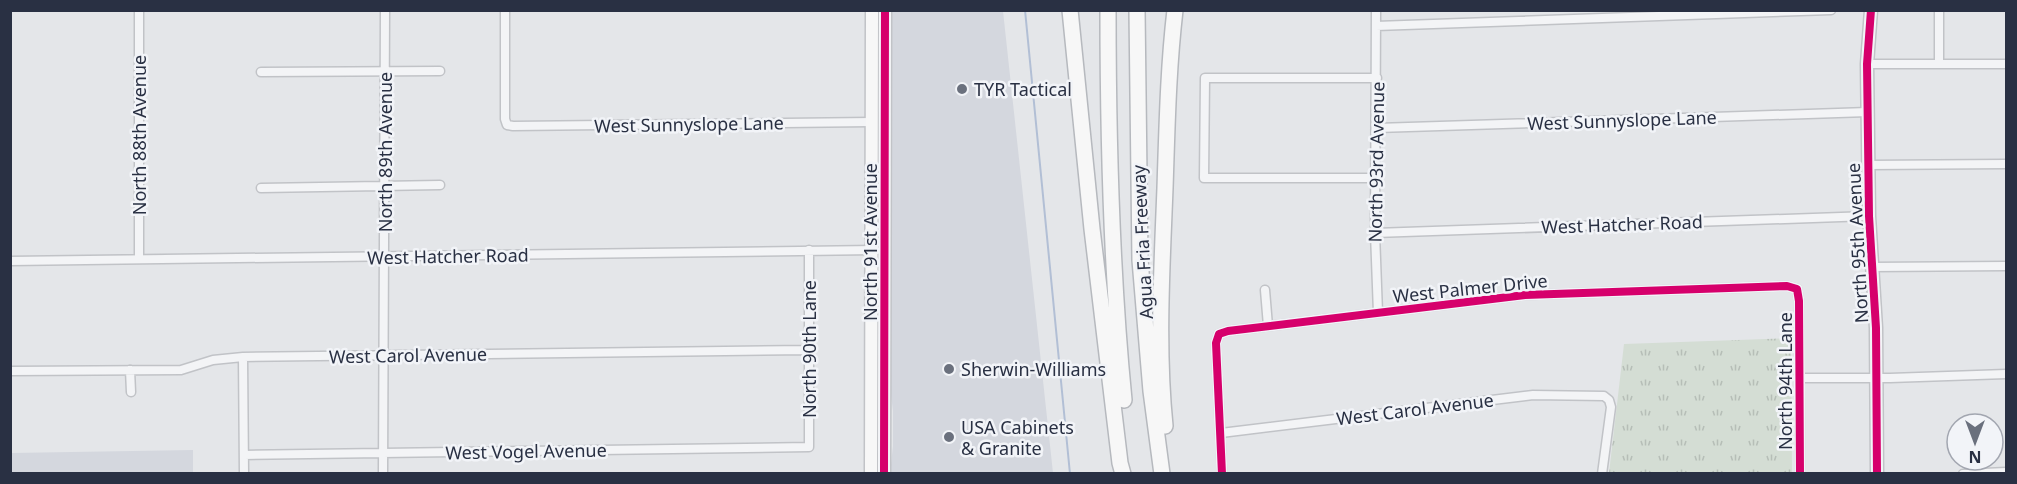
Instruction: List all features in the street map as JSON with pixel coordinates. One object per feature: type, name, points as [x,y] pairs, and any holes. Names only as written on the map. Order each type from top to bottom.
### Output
[{"type":"highway","points":[[1070,10],[1092,229],[1123,474]]},
{"type":"highway","name":"Agua Fria Freeway","points":[[1108,10],[1109,176],[1113,272],[1130,474]]},
{"type":"highway","name":"Agua Fria Freeway","points":[[1137,10],[1140,260],[1151,391],[1162,474]]},
{"type":"highway","points":[[1170,474],[1162,381],[1162,292],[1169,83],[1175,10]]},
{"type":"main road","name":"North 91st Avenue","points":[[872,10],[872,250],[884,474]]},
{"type":"main road","name":"North 91st Avenue","points":[[871,474],[878,395],[885,251],[885,10]]},
{"type":"main road","name":"North 95th Avenue","points":[[1871,10],[1867,64],[1868,165],[1877,378],[1878,474]]},
{"type":"main road","points":[[872,122],[885,122]]},
{"type":"street","name":"North 88th Avenue","points":[[139,259],[140,10]]},
{"type":"street","name":"North 89th Avenue","points":[[384,474],[385,10]]},
{"type":"street","name":"West Sunnyslope Lane","points":[[505,10],[505,119],[507,125],[872,122]]},
{"type":"street","name":"North 93rd Avenue","points":[[1376,10],[1375,233],[1378,313]]},
{"type":"street","points":[[1376,26],[1637,14],[1831,10]]},
{"type":"street","points":[[1939,10],[1939,64]]},
{"type":"street","points":[[1867,64],[2007,64]]},
{"type":"street","points":[[261,72],[440,71]]},
{"type":"street","points":[[1376,178],[1204,178],[1205,78],[1377,78]]},
{"type":"street","name":"West Sunnyslope Lane","points":[[1377,128],[1868,112]]},
{"type":"street","points":[[1868,165],[2007,164]]},
{"type":"street","points":[[261,189],[440,185]]},
{"type":"street","name":"West Hatcher Road","points":[[1375,233],[1869,216]]},
{"type":"street","name":"West Hatcher Road","points":[[10,261],[809,250],[885,251]]},
{"type":"street","name":"North 90th Lane","points":[[809,250],[809,447]]},
{"type":"street","points":[[1872,267],[2007,266]]},
{"type":"street","name":"West Palmer Drive","points":[[1221,433],[1216,344],[1219,334],[1228,331],[1525,295],[1787,286],[1797,289]]},
{"type":"street","name":"North 94th Lane","points":[[1797,289],[1799,301],[1800,474]]},
{"type":"street","points":[[1265,290],[1268,326]]},
{"type":"street","name":"West Carol Avenue","points":[[10,371],[181,370],[213,360],[243,357],[808,350]]},
{"type":"street","points":[[243,357],[244,474]]},
{"type":"street","points":[[130,370],[131,392]]},
{"type":"street","points":[[1799,378],[2007,374]]},
{"type":"street","name":"West Carol Avenue","points":[[1221,433],[1533,395],[1604,396],[1609,400],[1611,407],[1602,474]]},
{"type":"street","points":[[1221,433],[1222,474]]},
{"type":"street","name":"West Vogel Avenue","points":[[244,454],[809,447]]},
{"type":"street","points":[[1963,474],[2007,472]]},
{"type":"shaded area","points":[[892,11],[1003,11],[1053,473],[890,473],[893,446],[893,411],[889,378]]},
{"type":"shaded area","points":[[193,450],[193,473],[11,473],[11,453]]},
{"type":"green space","points":[[1791,338],[1792,473],[1609,473],[1624,344]]},
{"type":"waterway","points":[[1025,10],[1070,474]]},
{"type":"cycle path","points":[[884,474],[885,10]]},
{"type":"cycle path","points":[[1871,10],[1867,64],[1869,216],[1876,328],[1877,474]]},
{"type":"cycle path","points":[[1222,474],[1216,343],[1219,334],[1228,331],[1525,295],[1787,286],[1797,289],[1799,301],[1800,474]]},
{"type":"place","name":"TYR Tactical","points":[[962,89]]},
{"type":"place","name":"Sherwin-Williams","points":[[949,369]]},
{"type":"place","name":"USA Cabinets & Granite","points":[[949,437]]}]
